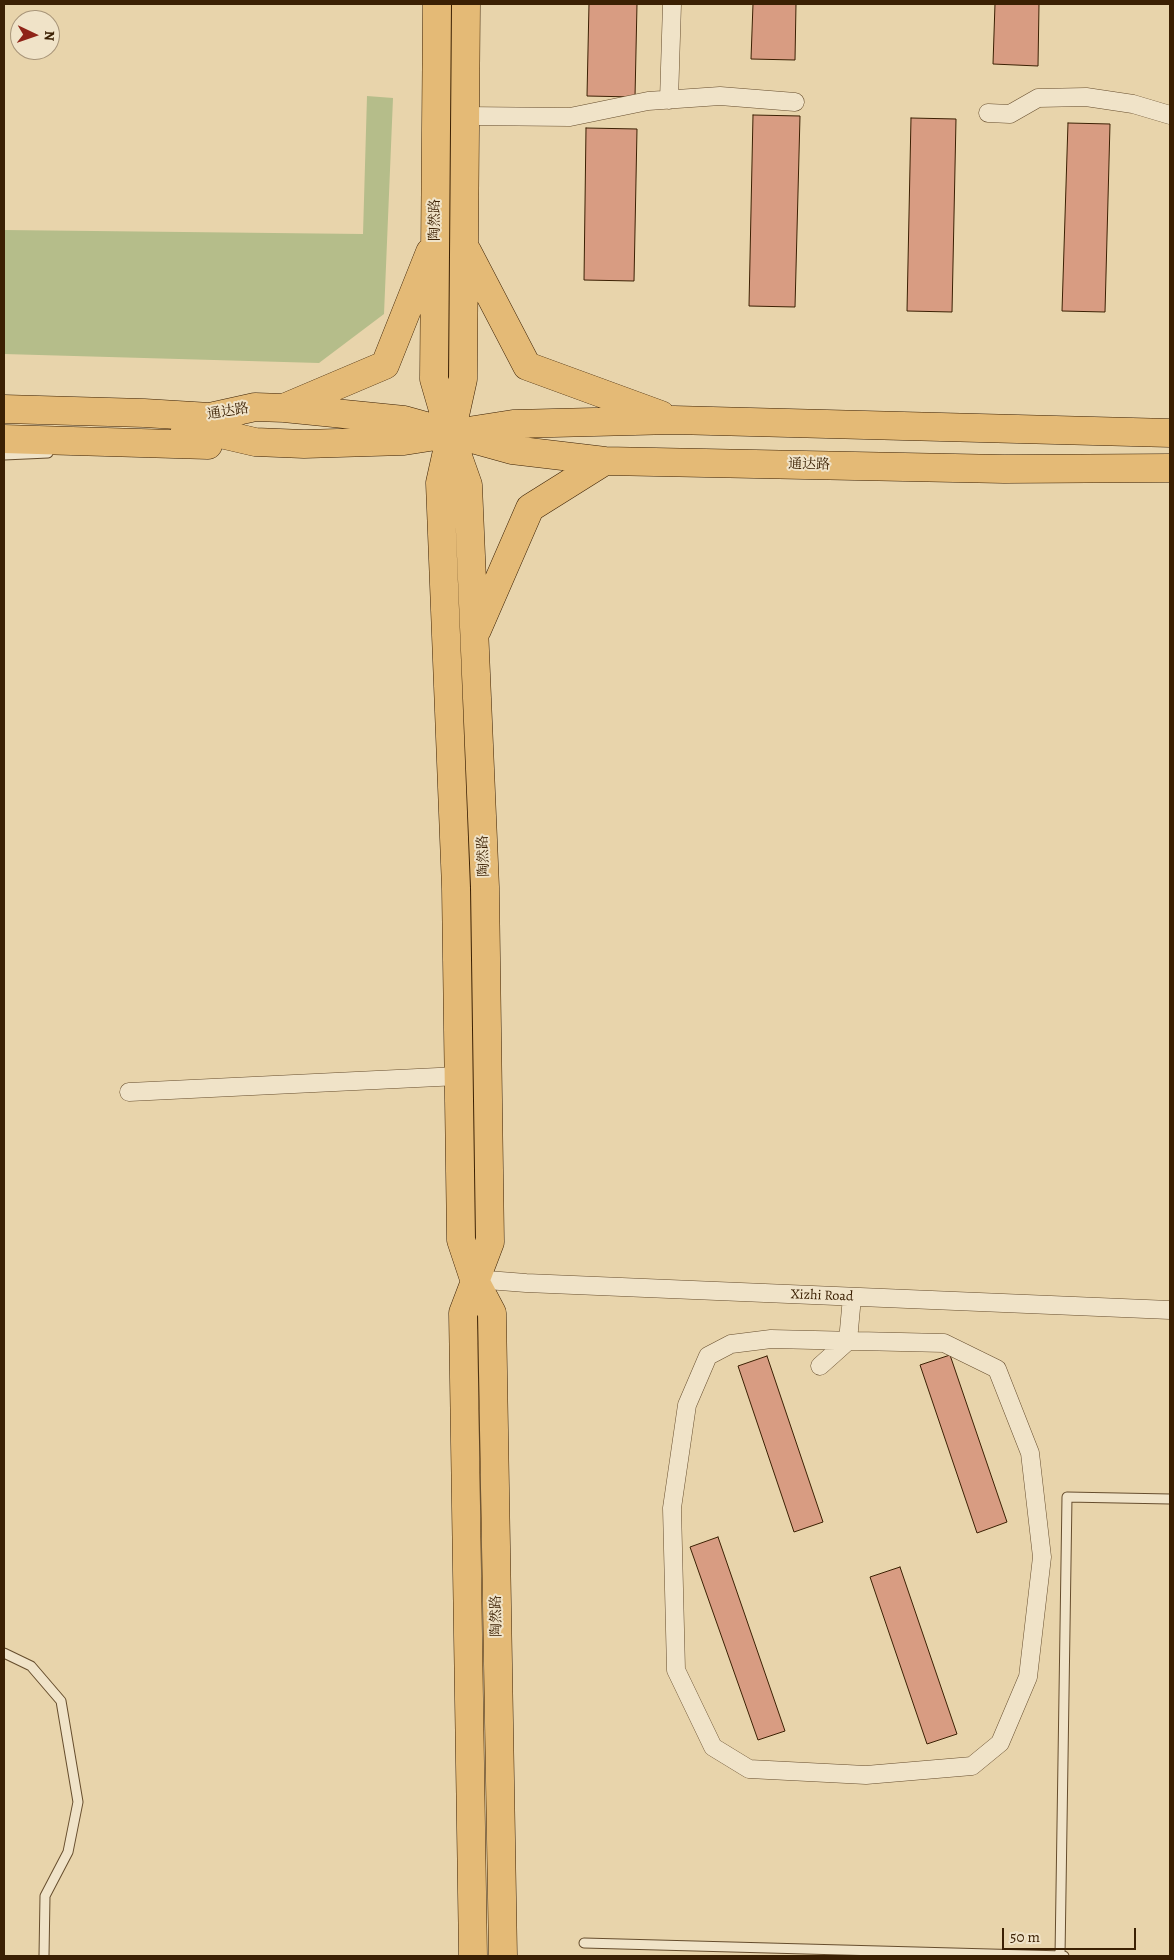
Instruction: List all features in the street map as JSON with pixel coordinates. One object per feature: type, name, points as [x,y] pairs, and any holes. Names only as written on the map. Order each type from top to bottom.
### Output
[{"type":"main road","name":"陶然路","points":[[437,4],[434,379],[450,434],[468,485],[485,888],[490,1242],[474,1279],[463,1313],[473,1956]]},
{"type":"main road","name":"陶然路","points":[[466,4],[463,379],[440,483],[456,888],[461,1240],[474,1279],[492,1314],[503,1956]]},
{"type":"main road","points":[[284,408],[385,365],[436,236]]},
{"type":"main road","points":[[464,247],[526,366],[674,420]]},
{"type":"main road","points":[[4,394],[207,398],[255,407]]},
{"type":"main road","name":"通达路","points":[[4,409],[210,417],[255,407],[284,408],[404,420],[512,450],[605,461],[1004,469],[1170,468]]},
{"type":"main road","name":"通达路","points":[[4,427],[212,432],[255,442],[304,444],[404,441],[513,424],[674,420],[1170,433]]},
{"type":"main road","points":[[4,439],[207,445],[255,442]]},
{"type":"main road","points":[[474,636],[530,508],[605,461]]},
{"type":"street","points":[[669,100],[672,4]]},
{"type":"street","points":[[466,116],[570,117],[648,101],[720,96],[795,102]]},
{"type":"street","points":[[988,112],[1010,114],[1038,98],[1086,97],[1133,104],[1170,115]]},
{"type":"street","points":[[129,1092],[459,1076]]},
{"type":"street","name":"Xizhi Road","points":[[474,1279],[536,1284],[1170,1310]]},
{"type":"street","points":[[848,1342],[852,1297]]},
{"type":"street","points":[[820,1366],[848,1342],[944,1343],[997,1369],[1030,1453],[1042,1557],[1028,1677],[1000,1744],[972,1766],[866,1775],[749,1768],[713,1747],[676,1670],[672,1508],[687,1405],[708,1356],[731,1344],[772,1339],[848,1342]]},
{"type":"lane","points":[[91,451],[207,445]]},
{"type":"lane","points":[[4,455],[53,453]]},
{"type":"lane","points":[[1060,1956],[1067,1497],[1170,1499]]},
{"type":"lane","points":[[4,1653],[31,1666],[61,1701],[78,1802],[68,1852],[45,1896],[44,1956]]},
{"type":"lane","points":[[584,1943],[839,1953],[1064,1956]]},
{"type":"green space","points":[[367,96],[393,98],[384,314],[319,363],[4,354],[4,230],[363,234]]},
{"type":"building","points":[[589,4],[637,4],[635,97],[587,96]]},
{"type":"building","points":[[753,4],[796,4],[795,60],[751,59]]},
{"type":"building","points":[[995,4],[1039,4],[1038,66],[993,64]]},
{"type":"building","points":[[753,115],[800,116],[795,307],[749,306]]},
{"type":"building","points":[[911,118],[956,119],[952,312],[907,311]]},
{"type":"building","points":[[1068,123],[1110,124],[1105,312],[1062,311]]},
{"type":"building","points":[[586,128],[637,129],[634,281],[584,280]]},
{"type":"building","points":[[950,1355],[1007,1522],[977,1533],[920,1365]]},
{"type":"building","points":[[767,1356],[823,1522],[794,1532],[738,1366]]},
{"type":"building","points":[[718,1537],[785,1731],[758,1740],[690,1547]]},
{"type":"building","points":[[900,1567],[957,1734],[927,1744],[870,1577]]}]
